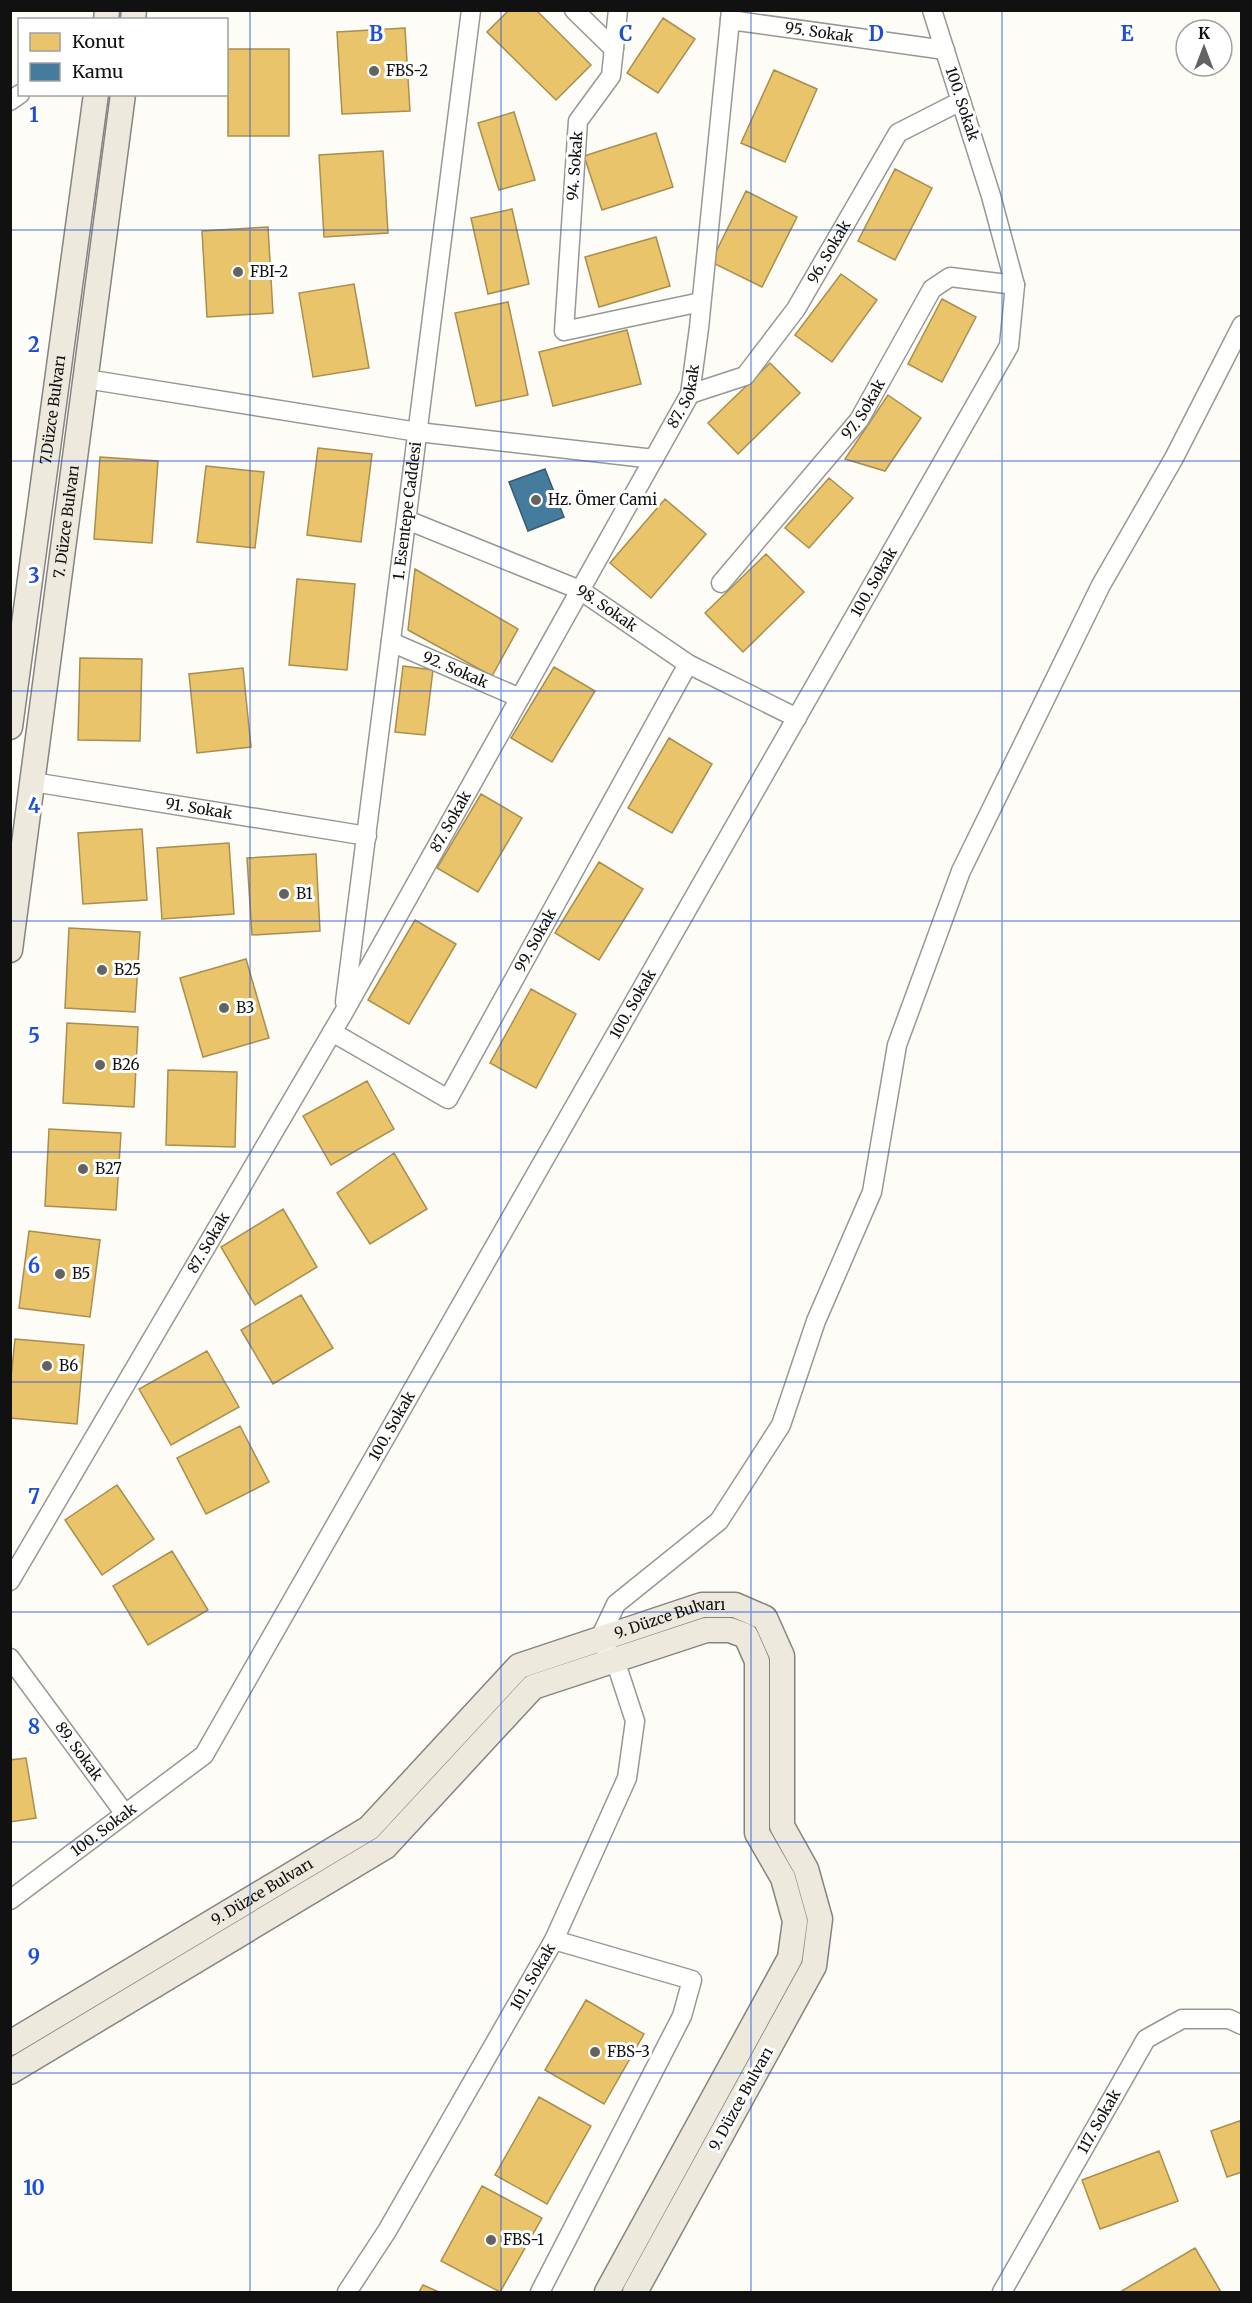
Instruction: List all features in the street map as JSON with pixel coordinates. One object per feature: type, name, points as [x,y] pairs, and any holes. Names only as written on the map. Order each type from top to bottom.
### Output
[{"type":"main road","name":"7.Düzce Bulvarı","points":[[10,727],[96,96]]},
{"type":"main road","name":"7. Düzce Bulvarı","points":[[10,950],[123,96]]},
{"type":"main road","name":"9. Düzce Bulvarı","points":[[10,2043],[369,1828],[519,1666],[702,1605],[735,1605],[765,1617],[782,1656],[782,1826],[806,1869],[820,1919],[814,1966],[635,2292]]},
{"type":"main road","name":"9. Düzce Bulvarı","points":[[10,2072],[385,1847],[533,1687],[706,1630],[730,1630],[746,1636],[757,1661],[757,1833],[783,1878],[795,1921],[790,1958],[607,2292]]},
{"type":"street","name":"1. Esentepe Caddesi","points":[[344,1012],[471,10]]},
{"type":"street","points":[[574,10],[614,49]]},
{"type":"street","name":"94. Sokak","points":[[618,10],[611,76],[578,121],[564,332],[701,302]]},
{"type":"street","name":"100. Sokak","points":[[10,1900],[204,1755],[1009,346],[1015,285],[991,196],[932,10]]},
{"type":"street","name":"95. Sokak","points":[[730,15],[945,50]]},
{"type":"street","name":"87. Sokak","points":[[10,1581],[344,1012],[690,394],[730,15]]},
{"type":"street","name":"96. Sokak","points":[[690,394],[745,376],[796,309],[898,133],[961,101]]},
{"type":"street","name":"97. Sokak","points":[[721,583],[859,420],[932,289],[950,277],[1015,285]]},
{"type":"street","points":[[599,1640],[616,1604],[719,1521],[781,1425],[816,1321],[872,1192],[897,1045],[961,871],[1101,585],[1174,458],[1242,325]]},
{"type":"street","points":[[86,379],[418,432],[654,459]]},
{"type":"street","name":"98. Sokak","points":[[406,520],[580,590],[688,664],[797,718]]},
{"type":"street","name":"92. Sokak","points":[[391,642],[520,698]]},
{"type":"street","name":"99. Sokak","points":[[332,1032],[448,1099],[688,664]]},
{"type":"street","name":"91. Sokak","points":[[33,782],[367,836]]},
{"type":"street","name":"101. Sokak","points":[[347,2292],[387,2231],[554,1940],[627,1778],[635,1721],[615,1660],[599,1640]]},
{"type":"street","name":"89. Sokak","points":[[10,1658],[125,1814]]},
{"type":"street","points":[[540,2292],[682,2016],[692,1980],[554,1940]]},
{"type":"street","name":"117. Sokak","points":[[1002,2292],[1146,2039],[1182,2019],[1229,2019],[1242,2025]]},
{"type":"building: Konut","points":[[509,10],[536,10],[591,65],[556,100],[487,32]]},
{"type":"building: Konut","points":[[663,18],[695,39],[658,93],[627,73]]},
{"type":"building: Konut","name":"FBS-2","points":[[405,28],[410,111],[342,114],[337,32]]},
{"type":"building: Konut","points":[[228,49],[289,49],[289,136],[228,136]]},
{"type":"building: Konut","points":[[774,70],[817,89],[785,162],[741,143]]},
{"type":"building: Konut","points":[[514,112],[535,180],[499,190],[478,123]]},
{"type":"building: Konut","points":[[656,133],[673,187],[602,210],[584,156]]},
{"type":"building: Konut","points":[[383,151],[388,233],[324,237],[319,155]]},
{"type":"building: Konut","points":[[895,169],[932,188],[895,260],[858,241]]},
{"type":"building: Konut","points":[[746,191],[797,217],[762,287],[711,262]]},
{"type":"building: Konut","points":[[512,209],[529,284],[488,294],[471,218]]},
{"type":"building: Konut","name":"FBI-2","points":[[268,227],[273,313],[207,317],[202,231]]},
{"type":"building: Konut","points":[[656,237],[670,286],[599,307],[585,257]]},
{"type":"building: Konut","points":[[841,274],[877,300],[832,362],[795,335]]},
{"type":"building: Konut","points":[[354,284],[369,368],[313,377],[299,293]]},
{"type":"building: Konut","points":[[942,299],[976,317],[942,382],[908,364]]},
{"type":"building: Konut","points":[[508,302],[528,395],[476,406],[455,313]]},
{"type":"building: Konut","points":[[627,330],[641,384],[553,406],[539,352]]},
{"type":"building: Konut","points":[[770,363],[800,393],[738,454],[708,423]]},
{"type":"building: Konut","points":[[888,395],[921,418],[885,471],[845,459]]},
{"type":"building: Konut","points":[[318,448],[372,454],[361,542],[307,535]]},
{"type":"building: Konut","points":[[100,457],[158,461],[152,543],[94,539]]},
{"type":"building: Konut","points":[[206,466],[264,472],[255,548],[197,542]]},
{"type":"building: Konut","points":[[829,478],[853,498],[809,548],[785,528]]},
{"type":"building: Konut","points":[[665,499],[706,534],[651,598],[610,563]]},
{"type":"building: Konut","points":[[766,554],[804,592],[743,652],[705,613]]},
{"type":"building: Konut","points":[[415,569],[518,629],[492,676],[408,630]]},
{"type":"building: Konut","points":[[297,579],[355,584],[347,670],[289,665]]},
{"type":"building: Konut","points":[[80,658],[142,659],[140,741],[78,740]]},
{"type":"building: Konut","points":[[403,666],[433,670],[425,735],[395,732]]},
{"type":"building: Konut","points":[[554,667],[595,691],[552,762],[511,738]]},
{"type":"building: Konut","points":[[243,668],[251,747],[197,753],[189,674]]},
{"type":"building: Konut","points":[[669,738],[712,764],[672,833],[628,808]]},
{"type":"building: Konut","points":[[481,794],[522,818],[478,892],[437,868]]},
{"type":"building: Konut","points":[[142,829],[147,900],[83,904],[78,833]]},
{"type":"building: Konut","points":[[229,843],[234,914],[162,919],[157,848]]},
{"type":"building: Konut","name":"B1","points":[[316,854],[320,931],[252,935],[247,858]]},
{"type":"building: Konut","points":[[599,862],[643,889],[599,960],[555,933]]},
{"type":"building: Konut","points":[[415,920],[456,944],[409,1024],[368,1000]]},
{"type":"building: Konut","name":"B25","points":[[69,928],[140,932],[135,1012],[65,1008]]},
{"type":"building: Konut","name":"B3","points":[[246,959],[269,1038],[203,1057],[180,978]]},
{"type":"building: Konut","points":[[531,989],[576,1014],[536,1088],[490,1063]]},
{"type":"building: Konut","name":"B26","points":[[67,1023],[138,1027],[134,1107],[63,1103]]},
{"type":"building: Konut","points":[[168,1070],[237,1072],[235,1147],[166,1145]]},
{"type":"building: Konut","points":[[367,1081],[394,1129],[331,1165],[303,1116]]},
{"type":"building: Konut","name":"B27","points":[[49,1129],[121,1133],[116,1210],[45,1206]]},
{"type":"building: Konut","points":[[394,1153],[427,1209],[370,1244],[337,1193]]},
{"type":"building: Konut","points":[[283,1209],[317,1267],[255,1305],[221,1247]]},
{"type":"building: Konut","name":"B5","points":[[29,1231],[100,1240],[90,1317],[19,1308]]},
{"type":"building: Konut","points":[[301,1295],[333,1348],[273,1384],[241,1330]]},
{"type":"building: Konut","name":"B6","points":[[15,1339],[84,1345],[77,1424],[10,1418],[10,1387]]},
{"type":"building: Konut","points":[[207,1351],[239,1407],[171,1445],[139,1389]]},
{"type":"building: Konut","points":[[240,1426],[269,1482],[206,1514],[177,1458]]},
{"type":"building: Konut","points":[[117,1485],[154,1539],[102,1575],[65,1520]]},
{"type":"building: Konut","points":[[172,1551],[208,1610],[148,1645],[113,1586]]},
{"type":"building: Konut","points":[[26,1758],[36,1818],[10,1822],[10,1760]]},
{"type":"building: Konut","name":"FBS-3","points":[[586,2000],[644,2034],[604,2104],[545,2070]]},
{"type":"building: Konut","points":[[539,2097],[591,2126],[547,2204],[495,2175]]},
{"type":"building: Konut","points":[[1242,2120],[1242,2172],[1227,2177],[1211,2131]]},
{"type":"building: Konut","points":[[1159,2151],[1178,2201],[1100,2229],[1082,2180]]},
{"type":"building: Konut","name":"FBS-1","points":[[482,2186],[542,2218],[500,2292],[441,2261]]},
{"type":"building: Konut","points":[[1195,2248],[1221,2292],[1120,2292]]},
{"type":"building: Konut","points":[[423,2285],[439,2292],[419,2292]]},
{"type":"building: Kamu","name":"Hz. Ömer Cami","points":[[545,469],[564,517],[528,531],[509,482]]},
{"type":"place","name":"FBS-2","points":[[374,71]]},
{"type":"place","name":"FBI-2","points":[[238,272]]},
{"type":"place","name":"Hz. Ömer Cami","points":[[536,500]]},
{"type":"place","name":"B1","points":[[284,894]]},
{"type":"place","name":"B25","points":[[102,970]]},
{"type":"place","name":"B3","points":[[224,1008]]},
{"type":"place","name":"B26","points":[[100,1065]]},
{"type":"place","name":"B27","points":[[83,1169]]},
{"type":"place","name":"B5","points":[[60,1274]]},
{"type":"place","name":"B6","points":[[47,1366]]},
{"type":"place","name":"FBS-3","points":[[595,2052]]},
{"type":"place","name":"FBS-1","points":[[491,2240]]}]
